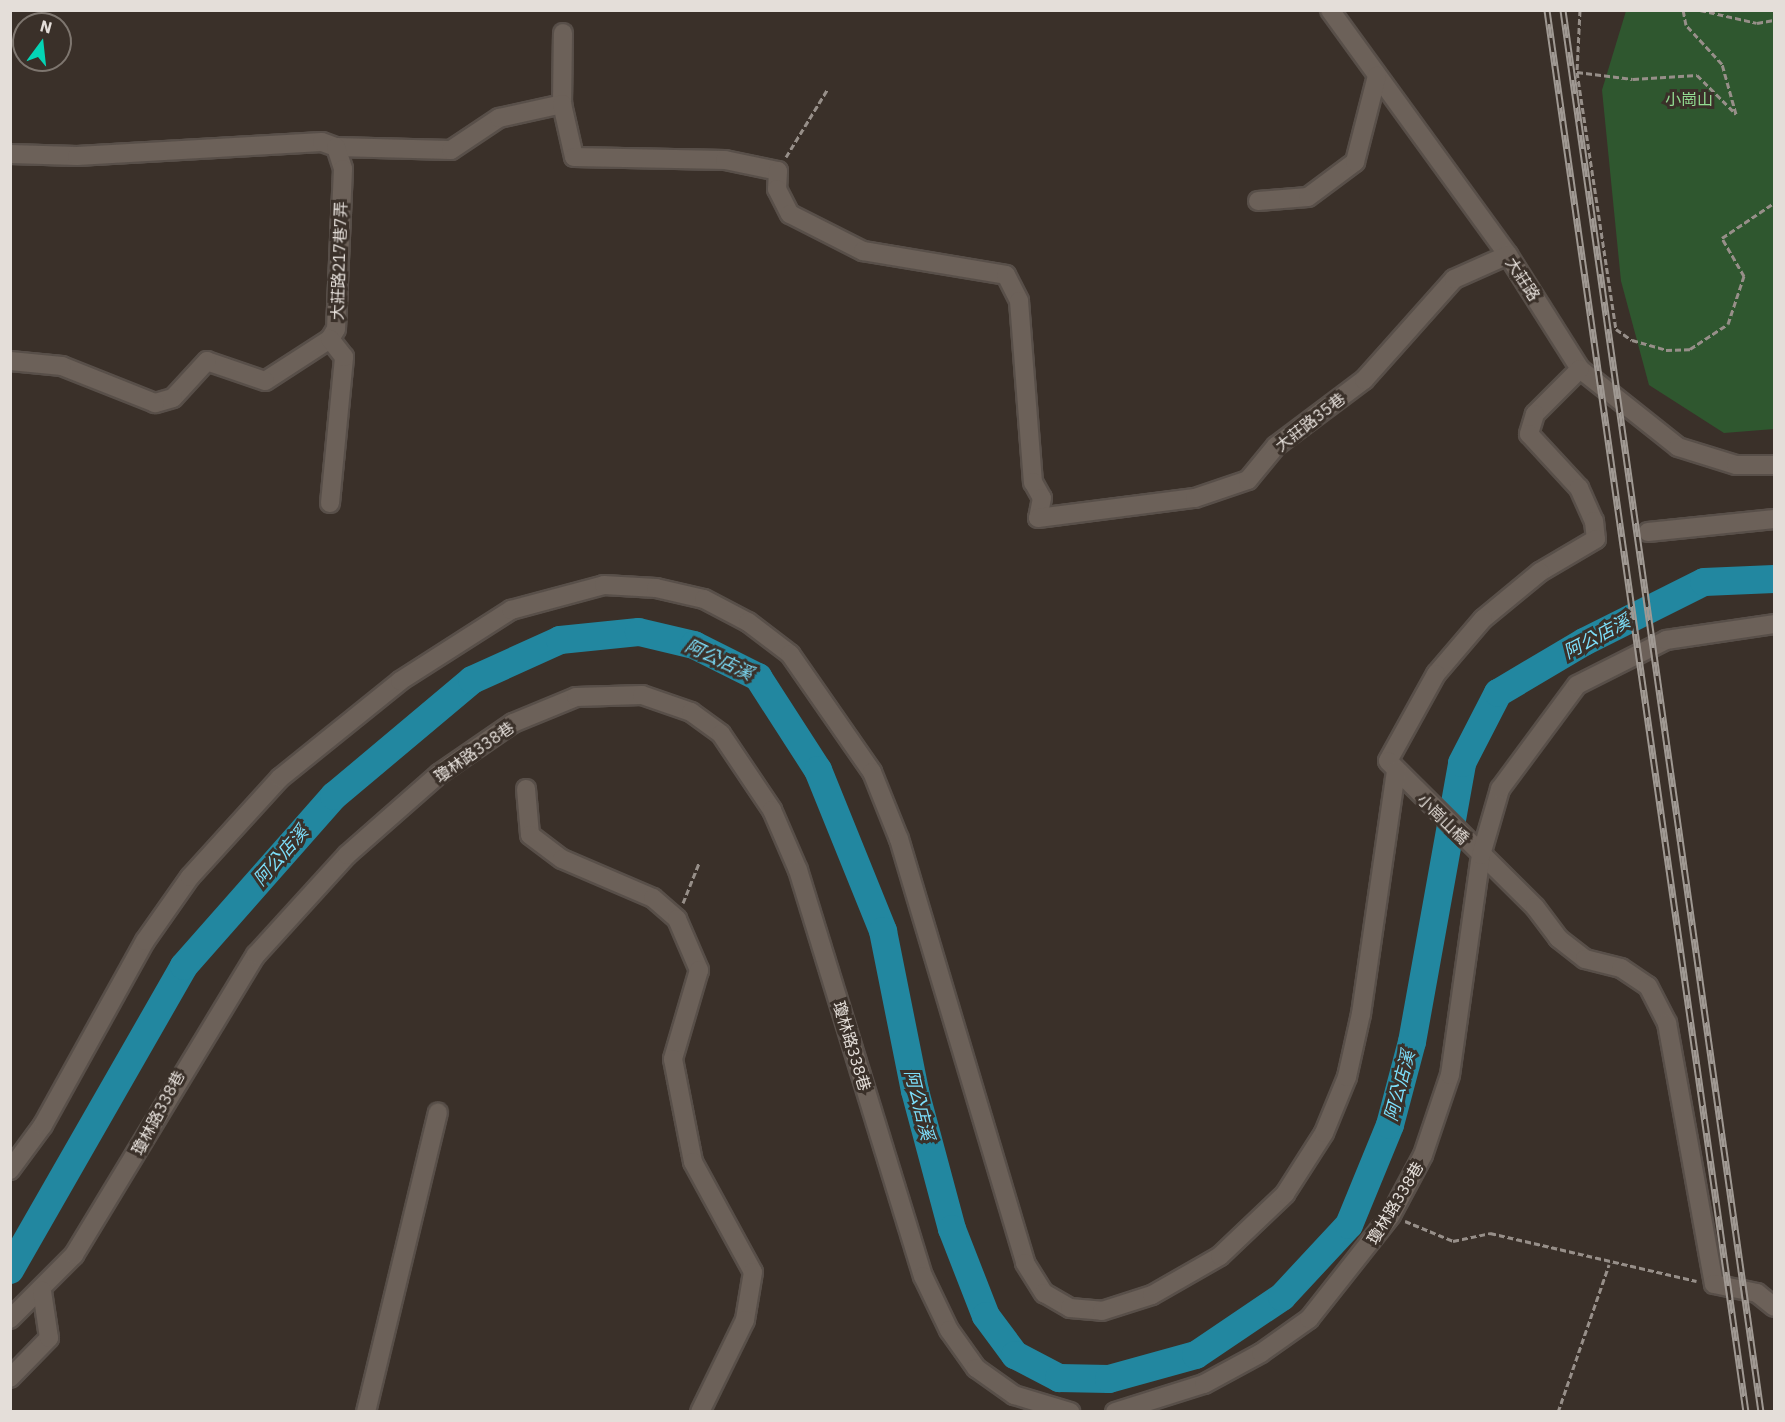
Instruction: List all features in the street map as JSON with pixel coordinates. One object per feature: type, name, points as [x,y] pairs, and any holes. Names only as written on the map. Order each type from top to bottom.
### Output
[{"type":"street","name":"大莊路","points":[[1330,10],[1508,255],[1580,369],[1678,447],[1736,465],[1774,465]]},
{"type":"street","points":[[563,33],[562,104],[574,156],[725,160],[778,171]]},
{"type":"street","points":[[1258,201],[1308,197],[1355,162],[1377,76]]},
{"type":"street","points":[[10,154],[77,156],[322,142],[336,147],[451,150],[499,118],[562,104]]},
{"type":"street","name":"大莊路217巷7弄","points":[[10,361],[62,366],[166,403],[207,361],[265,381],[330,339],[339,314],[343,169],[336,147]]},
{"type":"street","name":"大莊路35巷","points":[[778,171],[777,189],[790,214],[862,251],[1006,275],[1019,301],[1033,482],[1042,498],[1038,518],[1195,498],[1248,480],[1276,446],[1364,380],[1454,279],[1508,255]]},
{"type":"street","points":[[330,339],[344,357],[330,503]]},
{"type":"street","points":[[10,1170],[42,1125],[145,941],[190,878],[280,778],[460,638],[512,610],[604,585],[656,588],[704,599],[748,622],[790,654],[872,772],[899,839],[1025,1263],[1044,1293],[1070,1308],[1102,1311],[1152,1295],[1220,1256],[1285,1194],[1324,1133],[1347,1077],[1361,1014],[1396,770],[1388,761],[1402,728],[1436,674],[1491,613],[1540,572],[1596,539],[1594,521],[1579,488],[1529,434],[1534,414],[1580,369]]},
{"type":"street","points":[[1648,532],[1774,519]]},
{"type":"street","name":"瓊林路338巷","points":[[1114,1412],[1194,1388],[1261,1353],[1308,1318],[1391,1215],[1423,1155],[1450,1075],[1479,853],[1500,789],[1577,685],[1666,640],[1774,624]]},
{"type":"street","name":"瓊林路338巷","points":[[10,1319],[42,1291],[74,1255],[123,1181],[171,1085],[256,955],[346,855],[439,774],[513,723],[576,697],[642,695],[691,712],[722,734],[772,810],[798,870],[923,1276],[949,1330],[976,1368],[1014,1395],[1071,1412]]},
{"type":"street","name":"小崗山橋","points":[[1396,770],[1409,786],[1535,907],[1558,938],[1585,959],[1621,969],[1648,986],[1667,1023],[1714,1284]]},
{"type":"street","points":[[526,789],[530,835],[562,859],[653,898],[677,919],[699,970],[673,1059],[693,1162],[753,1272],[745,1320],[700,1412]]},
{"type":"street","points":[[366,1412],[438,1113]]},
{"type":"street","points":[[1714,1284],[1757,1293],[1774,1307]]},
{"type":"street","points":[[10,1378],[49,1338],[42,1291]]},
{"type":"path","points":[[1580,10],[1577,72],[1616,328],[1632,340],[1666,350],[1690,349],[1728,324],[1744,276],[1722,238],[1774,203]]},
{"type":"path","points":[[1577,72],[1633,79],[1697,75],[1736,114],[1722,64],[1686,25],[1683,10]]},
{"type":"path","points":[[1700,10],[1757,23],[1774,20]]},
{"type":"path","points":[[778,171],[827,90]]},
{"type":"path","points":[[677,919],[699,863]]},
{"type":"path","points":[[1391,1215],[1453,1241],[1490,1233],[1609,1264],[1714,1284]]},
{"type":"path","points":[[1558,1412],[1609,1264]]},
{"type":"green space","name":"小崗山","points":[[1626,11],[1774,11],[1774,429],[1724,433],[1649,385],[1621,281],[1602,90]]},
{"type":"waterway","name":"阿公店溪","points":[[10,1270],[184,966],[334,796],[472,680],[560,640],[639,632],[694,645],[758,677],[818,770],[883,931],[915,1091],[952,1229],[986,1316],[1015,1355],[1059,1378],[1109,1379],[1196,1355],[1282,1297],[1349,1225],[1390,1125],[1412,1042],[1462,763],[1498,693],[1584,642],[1704,582],[1774,579]]},
{"type":"railway","points":[[1547,10],[1746,1412]]},
{"type":"railway","points":[[1563,10],[1761,1412]]}]
